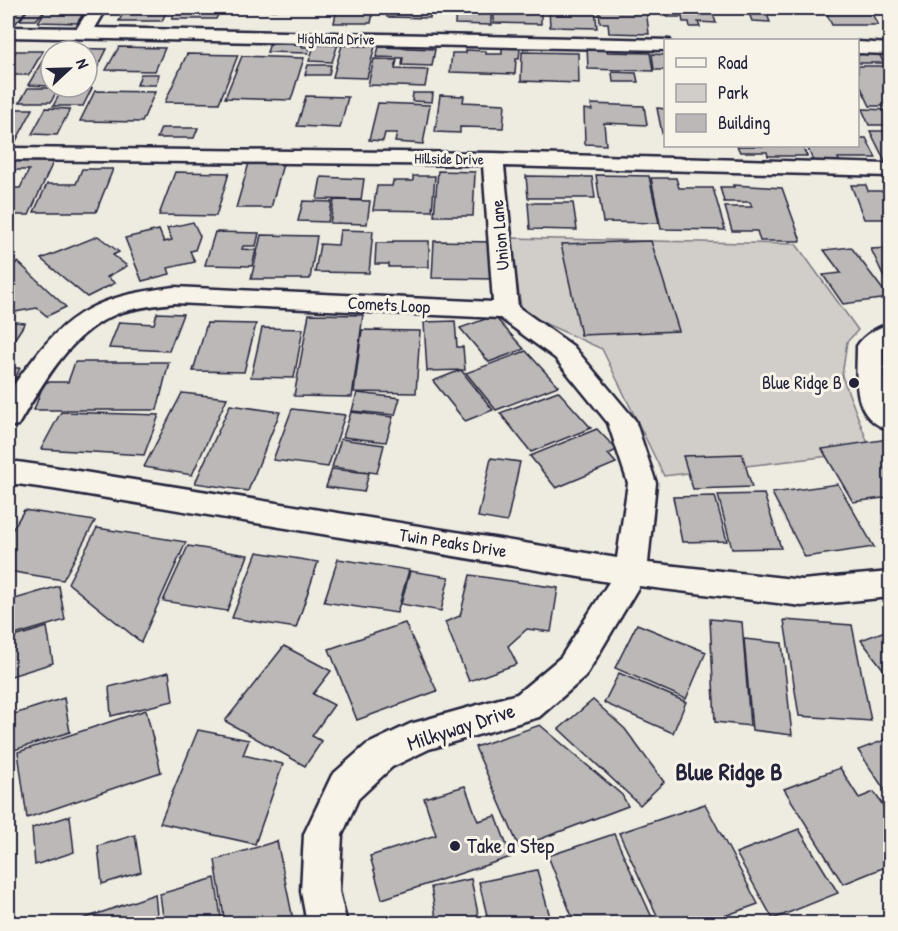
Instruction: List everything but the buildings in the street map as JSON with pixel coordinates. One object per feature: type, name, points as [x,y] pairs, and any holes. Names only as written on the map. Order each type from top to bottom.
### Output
[{"type":"street","points":[[82,35],[98,8]]},
{"type":"street","name":"Highland Drive","points":[[8,32],[664,45]]},
{"type":"street","points":[[859,48],[891,49]]},
{"type":"street","name":"Hillside Drive","points":[[8,154],[493,159],[891,170]]},
{"type":"street","name":"Union Lane","points":[[493,159],[506,310]]},
{"type":"street","name":"Comets Loop","points":[[8,418],[50,356],[79,325],[105,311],[137,300],[174,295],[506,310]]},
{"type":"street","points":[[506,310],[564,352],[621,420],[642,483],[631,573]]},
{"type":"street","points":[[891,332],[870,346],[871,400],[891,420]]},
{"type":"street","name":"Twin Peaks Drive","points":[[11,470],[631,573],[802,593],[891,585]]},
{"type":"street","name":"Milkyway Drive","points":[[327,924],[320,891],[323,834],[345,787],[379,756],[422,735],[527,706],[573,667],[631,573]]},
{"type":"green space","points":[[510,238],[796,244],[858,330],[847,342],[842,376],[871,451],[664,476],[602,349],[522,313]]},
{"type":"place","name":"Blue Ridge B","points":[[854,383]]},
{"type":"place","name":"Take a Step","points":[[455,846]]},
{"type":"district","name":"Blue Ridge B","points":[[729,772]]}]
